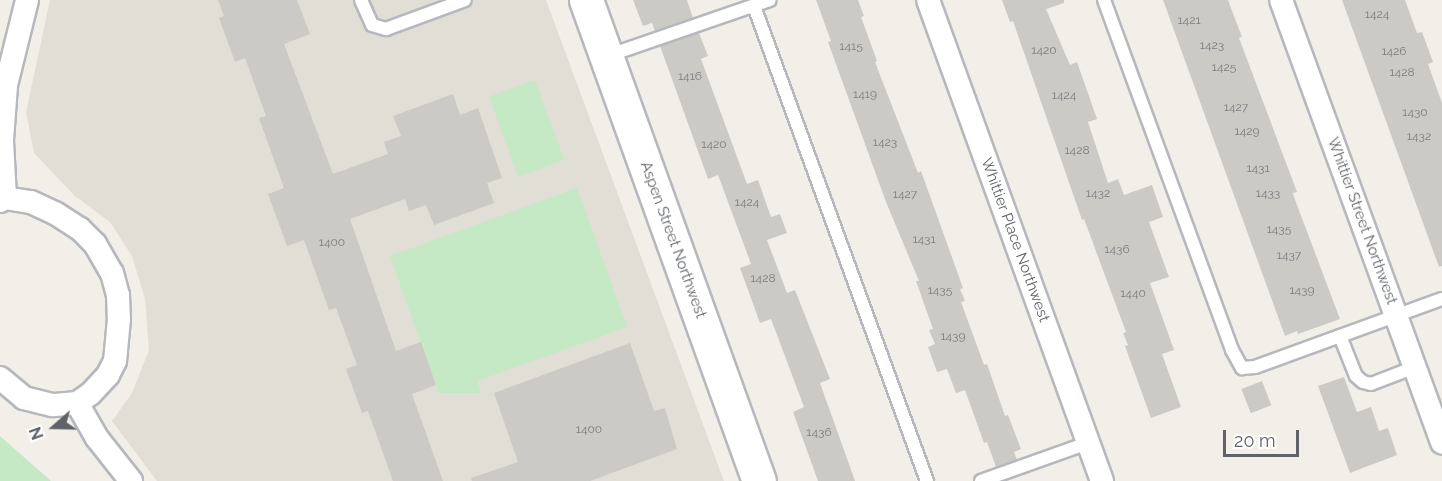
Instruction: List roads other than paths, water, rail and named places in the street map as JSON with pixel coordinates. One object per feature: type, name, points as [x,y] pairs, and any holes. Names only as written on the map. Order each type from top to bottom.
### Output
[{"type":"street","points":[[0,378],[24,398],[52,405],[77,403],[100,385],[115,361],[119,327],[118,295],[112,273],[95,244],[80,229],[55,213],[31,202],[2,199],[2,140],[6,85],[27,0]]},
{"type":"street","name":"Aspen Street Northwest","points":[[586,0],[759,481]]},
{"type":"street","name":"Whittier Place Northwest","points":[[928,0],[1102,481]]},
{"type":"street","name":"Whittier Street Northwest","points":[[1281,0],[1442,443]]},
{"type":"street","points":[[77,403],[97,438],[131,481]]},
{"type":"lane","points":[[361,0],[372,25],[386,29],[465,0]]},
{"type":"lane","points":[[607,56],[770,0]]},
{"type":"lane","points":[[1104,0],[1232,350],[1242,368],[1255,367],[1442,299]]},
{"type":"lane","points":[[754,6],[927,481]]},
{"type":"lane","points":[[1340,336],[1356,376],[1363,382],[1371,384],[1415,367]]},
{"type":"lane","points":[[981,481],[1089,443]]}]
